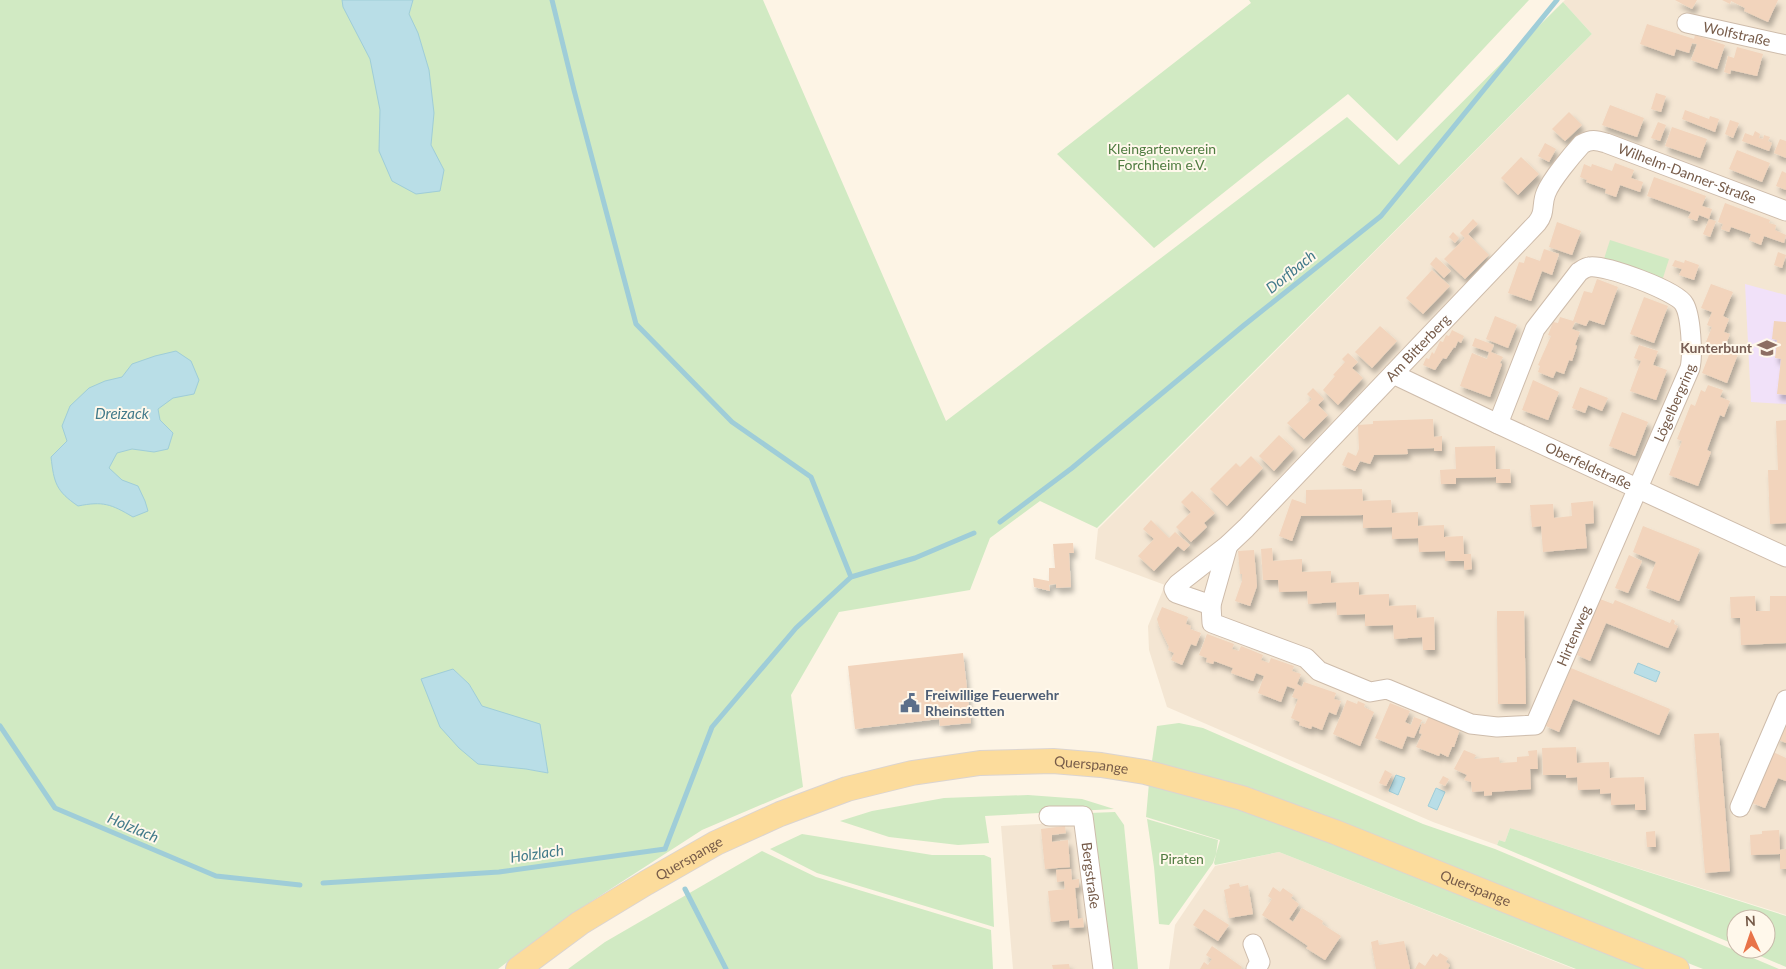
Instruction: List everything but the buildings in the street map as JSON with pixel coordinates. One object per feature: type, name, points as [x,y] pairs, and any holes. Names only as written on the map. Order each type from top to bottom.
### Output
[{"type":"main road","name":"Querspange","points":[[518,969],[580,923],[646,883],[716,843],[780,814],[847,789],[912,773],[980,762],[1053,761],[1145,772],[1242,798],[1335,832],[1677,969]]},
{"type":"street","name":"Wolfstraße","points":[[1687,23],[1786,45]]},
{"type":"street","name":"Wilhelm-Danner-Straße","points":[[1589,140],[1606,143],[1786,211]]},
{"type":"street","name":"Am Bitterberg","points":[[1228,545],[1211,605],[1176,593],[1174,589],[1178,584],[1228,545],[1537,223],[1544,211],[1544,200],[1550,186],[1576,150],[1589,140]]},
{"type":"street","name":"Lögelbergring","points":[[1498,424],[1535,329],[1579,272],[1588,267],[1599,267],[1670,291],[1680,298],[1685,305],[1692,361],[1637,488]]},
{"type":"street","name":"Oberfeldstraße","points":[[1392,374],[1786,557]]},
{"type":"street","name":"Hirtenweg","points":[[1211,605],[1212,623],[1306,658],[1319,671],[1370,692],[1387,690],[1471,724],[1497,727],[1535,725],[1566,658],[1637,488]]},
{"type":"street","points":[[1740,807],[1786,700]]},
{"type":"street","name":"Bergstraße","points":[[1049,816],[1083,816],[1103,969]]},
{"type":"street","points":[[1253,944],[1260,962],[1256,969]]},
{"type":"shaded area","points":[[1565,0],[1786,0],[1786,915],[1776,912],[1776,909],[1767,909],[1510,828],[1505,842],[1499,840],[1497,845],[1433,822],[1167,707],[1149,650],[1148,626],[1165,585],[1095,559],[1098,529],[1592,34],[1563,2]]},
{"type":"shaded area","name":"Kunterbunt","points":[[1745,284],[1786,295],[1786,404],[1751,402]]},
{"type":"shaded area","points":[[1076,822],[1097,969],[1013,969],[1001,826]]},
{"type":"shaded area","points":[[1279,852],[1574,969],[1169,969],[1175,925],[1215,866]]},
{"type":"green space","points":[[0,0],[763,0],[946,421],[1347,117],[1399,165],[1563,2],[1592,34],[1097,528],[1040,501],[990,538],[970,590],[839,612],[791,695],[803,787],[702,830],[575,912],[498,969],[0,969]],"holes":[[[453,669],[469,684],[481,706],[548,773],[526,769]]]},
{"type":"green space","name":"Kleingartenverein Forchheim e.V.","points":[[1249,0],[1529,0],[1397,141],[1348,94],[1154,248],[1057,154],[1251,3]]},
{"type":"green space","points":[[1610,240],[1669,259],[1662,281],[1603,262]]},
{"type":"green space","points":[[1179,723],[1203,728],[1423,824],[1495,849],[1726,947],[1726,959],[1755,959],[1779,969],[1703,969],[1332,822],[1246,790],[1152,761],[1157,726]]},
{"type":"green space","points":[[1149,783],[1262,812],[1657,969],[1576,969],[1279,852],[1215,865],[1220,840],[1146,817]]},
{"type":"green space","points":[[1028,795],[1082,799],[1114,809],[985,816],[989,843],[958,845],[889,837],[840,821],[872,811],[944,798]]},
{"type":"green space","points":[[1115,812],[1124,825],[1138,969],[1111,969],[1089,813]]},
{"type":"green space","name":"Piraten","points":[[1147,819],[1218,840],[1213,863],[1169,925],[1159,924],[1154,867]]},
{"type":"green space","points":[[1510,828],[1764,909],[1726,909],[1726,941],[1497,845],[1499,840],[1505,842]]},
{"type":"green space","points":[[802,834],[932,855],[984,855],[991,858],[994,927],[817,873],[770,849]]},
{"type":"green space","points":[[762,851],[816,877],[991,930],[993,969],[568,969],[605,942]]},
{"type":"green space","points":[[1776,913],[1786,916],[1786,967],[1767,959],[1776,959]]},
{"type":"water","points":[[342,0],[413,0],[409,14],[418,33],[429,70],[434,113],[431,145],[444,170],[440,191],[416,194],[392,181],[379,151],[380,110],[370,59],[343,7]]},
{"type":"water","name":"Dreizack","points":[[176,351],[191,361],[199,380],[194,394],[173,398],[158,409],[160,420],[173,433],[168,449],[154,452],[132,449],[117,453],[109,468],[122,480],[138,486],[148,511],[133,517],[107,505],[78,506],[65,496],[57,486],[51,457],[67,441],[62,426],[70,406],[89,388],[105,381],[122,377],[132,364]]},
{"type":"water","points":[[1638,663],[1660,672],[1656,682],[1634,673]]},
{"type":"water","points":[[453,669],[469,684],[482,706],[540,724],[548,773],[478,764],[459,748],[440,727],[421,679]]},
{"type":"water","points":[[1396,775],[1405,778],[1398,795],[1389,791]]},
{"type":"water","points":[[1436,788],[1445,792],[1437,810],[1428,806]]},
{"type":"waterway","points":[[552,0],[636,324],[732,422],[811,477],[851,577]]},
{"type":"waterway","name":"Dorfbach","points":[[1000,522],[1072,468],[1243,326],[1381,216],[1557,0]]},
{"type":"waterway","points":[[323,883],[499,872],[665,849],[712,727],[796,628],[851,577],[915,558],[974,533]]},
{"type":"waterway","name":"Holzlach","points":[[0,726],[55,808],[216,876],[300,885]]},
{"type":"waterway","points":[[685,889],[726,969]]},
{"type":"place","name":"Kunterbunt","points":[[1767,348]]},
{"type":"place","name":"Freiwillige Feuerwehr Rheinstetten","points":[[910,703]]}]
